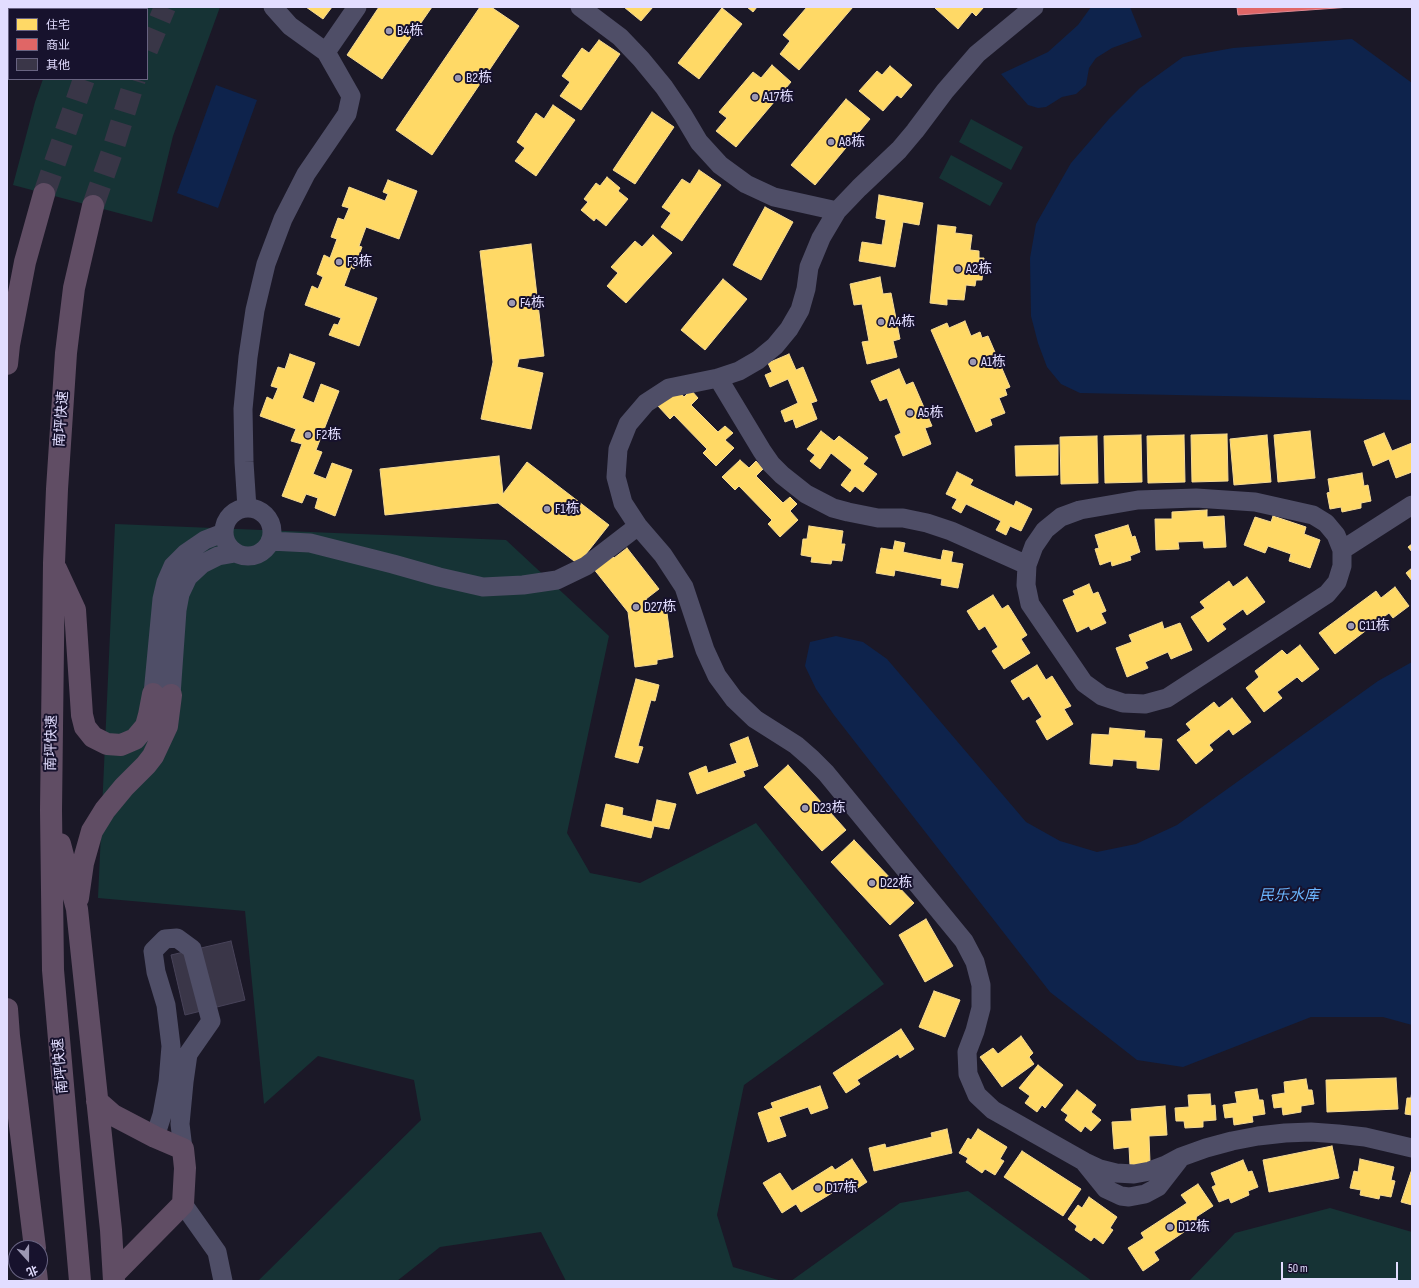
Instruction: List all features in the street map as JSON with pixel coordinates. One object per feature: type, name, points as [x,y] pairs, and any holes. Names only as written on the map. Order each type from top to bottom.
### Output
[{"type":"highway","points":[[7,364],[25,262],[44,194]]},
{"type":"highway","name":"南坪快速","points":[[80,1281],[53,970],[51,810],[54,563],[57,489],[66,353],[74,288],[93,206]]},
{"type":"highway","points":[[54,563],[75,610],[84,727],[93,737],[107,744],[121,745],[135,739],[146,726],[149,715],[162,694]]},
{"type":"highway","points":[[76,909],[83,863],[92,831],[105,810],[153,756],[167,726],[162,694]]},
{"type":"highway","points":[[51,810],[76,909],[111,1230],[114,1278]]},
{"type":"highway","points":[[7,1009],[34,1240]]},
{"type":"highway","points":[[96,1101],[113,1115],[155,1137],[183,1149],[185,1168],[183,1204],[114,1278]]},
{"type":"street","points":[[248,508],[244,462],[243,410],[248,357],[255,310],[264,272],[283,219],[306,174],[347,114],[351,96],[326,52],[290,26],[273,7]]},
{"type":"street","points":[[326,52],[356,7]]},
{"type":"street","points":[[580,7],[620,37],[641,59],[664,88],[699,142],[720,165],[746,184],[774,197],[837,211]]},
{"type":"street","points":[[1034,7],[977,54],[945,91],[931,112],[903,146],[837,211],[820,238],[809,267],[806,289],[800,310],[789,329],[775,346],[758,360],[739,371],[718,378],[669,388],[646,402],[628,424],[618,449],[616,477],[623,503],[638,526],[663,555],[684,587],[706,650],[717,676],[734,699],[755,719],[812,758],[964,941],[975,962],[981,985],[981,1008],[975,1031],[967,1052],[968,1074],[977,1094],[993,1110],[1085,1162],[1100,1169],[1116,1173],[1134,1174],[1150,1171],[1181,1157],[1232,1141],[1285,1133],[1311,1132],[1364,1137],[1412,1148]]},
{"type":"street","points":[[718,378],[771,464],[806,494],[833,508],[848,512],[878,518],[903,518],[927,523],[951,531],[1027,565]]},
{"type":"street","points":[[1196,498],[1255,502],[1312,515],[1326,523],[1336,535],[1342,550],[1342,566],[1337,582],[1327,594],[1166,698],[1145,704],[1123,703],[1102,696],[1084,682],[1030,604],[1026,584],[1027,565],[1034,546],[1046,530],[1061,517],[1080,510],[1138,500],[1196,498]]},
{"type":"street","points":[[1342,550],[1412,505]]},
{"type":"street","points":[[248,508],[262,512],[271,525],[272,533],[266,548],[251,556],[243,556],[235,553],[229,548],[223,533],[224,525],[228,518],[240,509],[248,508]]},
{"type":"street","points":[[270,541],[310,543],[438,577],[484,587],[523,585],[557,580],[586,566],[638,526]]},
{"type":"street","points":[[162,694],[162,599],[166,582],[173,566],[186,553],[205,540],[223,533]]},
{"type":"street","points":[[162,694],[180,594],[188,577],[202,564],[218,556],[235,553]]},
{"type":"street","points":[[155,1137],[162,1115],[168,1082],[171,1046],[166,1005],[156,972],[153,950],[165,938],[177,938],[192,949],[211,1021],[188,1054],[180,1124],[183,1149]]},
{"type":"street","points":[[183,1204],[217,1252],[223,1281]]},
{"type":"green space","points":[[220,7],[173,136],[152,222],[13,185],[35,102],[43,80],[148,80],[148,8],[66,8]]},
{"type":"green space","points":[[971,119],[1023,147],[1011,170],[959,142]]},
{"type":"green space","points":[[951,155],[1003,183],[990,206],[939,178]]},
{"type":"green space","points":[[115,524],[506,540],[609,636],[567,833],[590,873],[640,883],[756,823],[884,984],[744,1085],[717,1215],[733,1267],[782,1281],[566,1281],[541,1232],[440,1247],[397,1281],[258,1281],[421,1120],[414,1080],[318,1056],[264,1104],[245,911],[98,898]]},
{"type":"green space","points":[[968,1191],[1092,1281],[791,1281],[900,1203]]},
{"type":"green space","points":[[1330,1208],[1412,1232],[1412,1281],[1189,1281],[1235,1233]]},
{"type":"water","points":[[1091,7],[1130,7],[1142,37],[1112,48],[1096,58],[1089,68],[1086,85],[1076,94],[1062,97],[1046,107],[1038,108],[1028,105],[1001,74],[1048,52],[1078,25]]},
{"type":"water","points":[[1352,39],[1412,83],[1412,400],[1080,393],[1061,384],[1047,367],[1038,343],[1031,316],[1030,258],[1036,224],[1071,163],[1109,119],[1140,88],[1183,57],[1233,48]]},
{"type":"water","points":[[216,85],[257,100],[218,208],[177,193]]},
{"type":"water","name":"民乐水库","points":[[836,636],[863,642],[887,659],[1026,822],[1060,841],[1097,852],[1136,844],[1177,825],[1378,681],[1412,662],[1412,1025],[1383,1017],[1311,1017],[1183,1067],[1137,1060],[1050,992],[834,715],[816,689],[805,666],[810,642]]},
{"type":"building: 住宅","points":[[306,7],[332,7],[323,19]]},
{"type":"building: 住宅","name":"B4栋","points":[[379,7],[432,7],[382,79],[347,55]]},
{"type":"building: 住宅","name":"B2栋","points":[[480,7],[491,7],[519,26],[432,155],[396,130]]},
{"type":"building: 住宅","points":[[624,7],[653,7],[641,21]]},
{"type":"building: 住宅","points":[[747,7],[757,7],[753,12]]},
{"type":"building: 住宅","points":[[807,7],[853,7],[799,70],[780,54],[790,41],[783,35]]},
{"type":"building: 住宅","points":[[984,7],[976,16],[972,12],[958,29],[935,8]]},
{"type":"building: 住宅","points":[[722,8],[742,24],[699,79],[678,63]]},
{"type":"building: 住宅","points":[[599,40],[620,54],[581,110],[560,96],[570,82],[562,76],[582,48],[589,53]]},
{"type":"building: 住宅","name":"A17栋","points":[[772,65],[791,82],[736,147],[716,131],[727,118],[719,112],[753,72],[761,78]]},
{"type":"building: 住宅","points":[[890,66],[912,85],[901,98],[897,95],[883,111],[859,91],[877,71],[882,75]]},
{"type":"building: 住宅","name":"A8栋","points":[[846,99],[870,119],[815,185],[791,165]]},
{"type":"building: 住宅","points":[[553,105],[575,120],[536,176],[515,161],[525,148],[517,142],[536,113],[544,119]]},
{"type":"building: 住宅","points":[[652,112],[674,127],[635,184],[613,170]]},
{"type":"building: 住宅","points":[[699,170],[721,185],[682,241],[661,227],[671,213],[662,207],[682,179],[690,184]]},
{"type":"building: 住宅","points":[[607,177],[620,188],[618,191],[628,199],[606,226],[596,218],[594,221],[581,210],[588,202],[584,199],[596,183],[600,186]]},
{"type":"building: 住宅","name":"F3栋","points":[[388,180],[417,191],[399,239],[366,227],[359,246],[362,247],[354,269],[351,267],[344,286],[377,298],[359,346],[329,335],[334,324],[338,325],[341,318],[305,305],[312,286],[318,289],[323,277],[317,274],[324,255],[330,258],[337,239],[331,237],[338,218],[344,220],[349,208],[342,206],[349,187],[385,201],[388,194],[383,192]]},
{"type":"building: 住宅","points":[[879,195],[923,203],[919,225],[903,222],[895,267],[859,261],[862,242],[882,245],[886,220],[876,218]]},
{"type":"building: 住宅","points":[[765,207],[793,222],[761,280],[733,265]]},
{"type":"building: 住宅","name":"A2栋","points":[[938,225],[956,227],[955,233],[972,235],[970,250],[979,251],[979,258],[984,258],[982,280],[976,280],[975,286],[966,285],[964,300],[947,299],[947,305],[930,303]]},
{"type":"building: 住宅","points":[[653,235],[672,253],[626,303],[607,286],[618,273],[611,267],[635,241],[642,247]]},
{"type":"building: 住宅","name":"F4栋","points":[[531,244],[544,356],[519,359],[517,367],[543,373],[531,429],[481,419],[493,362],[480,251]]},
{"type":"building: 住宅","name":"A4栋","points":[[880,277],[883,294],[891,293],[900,339],[893,341],[897,357],[867,364],[862,342],[869,341],[862,304],[854,305],[850,284]]},
{"type":"building: 住宅","points":[[723,279],[747,299],[705,350],[681,330]]},
{"type":"building: 住宅","name":"A1栋","points":[[965,321],[971,336],[980,332],[982,338],[988,336],[1010,387],[1005,389],[1007,395],[999,398],[1005,413],[990,419],[992,425],[976,432],[931,330],[947,323],[949,328]]},
{"type":"building: 住宅","name":"F2栋","points":[[290,354],[315,363],[302,398],[314,403],[321,384],[339,391],[316,450],[322,452],[313,474],[326,479],[332,463],[352,470],[335,516],[315,508],[318,498],[306,494],[302,503],[282,496],[302,444],[291,441],[296,429],[260,416],[267,397],[273,400],[278,388],[271,386],[278,367],[285,369]]},
{"type":"building: 住宅","points":[[789,354],[796,370],[803,367],[817,401],[811,403],[817,419],[796,428],[793,419],[785,422],[781,411],[798,403],[788,379],[770,387],[765,375],[772,372],[768,363]]},
{"type":"building: 住宅","name":"A5栋","points":[[899,369],[906,385],[913,382],[932,426],[925,428],[931,444],[903,456],[895,436],[901,433],[887,398],[880,401],[871,381]]},
{"type":"building: 住宅","points":[[676,388],[684,397],[691,390],[698,398],[691,405],[718,432],[725,426],[733,433],[725,440],[734,448],[716,466],[703,453],[707,449],[674,415],[670,419],[658,406]]},
{"type":"building: 住宅","points":[[821,431],[834,441],[839,436],[868,458],[863,464],[877,474],[863,492],[855,486],[850,492],[841,485],[852,470],[831,453],[820,469],[810,461],[815,455],[807,449]]},
{"type":"building: 住宅","points":[[1310,431],[1315,478],[1278,482],[1274,435]]},
{"type":"building: 住宅","points":[[1384,433],[1392,451],[1412,443],[1412,472],[1396,478],[1389,459],[1373,466],[1364,441]]},
{"type":"building: 住宅","points":[[1227,434],[1228,481],[1192,482],[1191,435]]},
{"type":"building: 住宅","points":[[1141,435],[1142,482],[1105,483],[1104,436]]},
{"type":"building: 住宅","points":[[1184,435],[1185,482],[1148,483],[1147,436]]},
{"type":"building: 住宅","points":[[1267,435],[1271,482],[1234,485],[1230,439]]},
{"type":"building: 住宅","points":[[1097,436],[1098,483],[1061,484],[1060,437]]},
{"type":"building: 住宅","points":[[1058,445],[1058,475],[1016,476],[1015,446]]},
{"type":"building: 住宅","name":"F1栋","points":[[499,456],[503,494],[527,462],[609,525],[578,564],[498,503],[385,515],[380,469]]},
{"type":"building: 住宅","points":[[740,460],[749,468],[756,461],[763,469],[756,476],[783,503],[790,497],[797,504],[790,511],[798,520],[780,537],[768,524],[772,520],[739,486],[735,490],[722,477]]},
{"type":"building: 住宅","points":[[957,472],[973,480],[970,485],[1014,506],[1016,501],[1032,509],[1021,531],[1010,526],[1006,535],[996,530],[1001,521],[966,504],[961,513],[952,508],[957,499],[946,494]]},
{"type":"building: 住宅","points":[[1362,473],[1364,486],[1368,485],[1371,501],[1361,503],[1361,508],[1342,512],[1341,507],[1330,509],[1327,493],[1330,492],[1328,479]]},
{"type":"building: 住宅","points":[[1207,510],[1207,517],[1224,516],[1226,547],[1204,548],[1203,541],[1178,542],[1179,549],[1156,550],[1155,519],[1172,519],[1172,512]]},
{"type":"building: 住宅","points":[[1273,516],[1306,527],[1304,534],[1320,540],[1310,568],[1289,561],[1291,554],[1268,546],[1265,553],[1244,545],[1255,517],[1271,522]]},
{"type":"building: 住宅","points":[[1128,525],[1132,537],[1135,536],[1140,552],[1130,556],[1131,560],[1112,566],[1111,561],[1100,565],[1095,549],[1099,548],[1095,535]]},
{"type":"building: 住宅","points":[[809,526],[843,531],[841,544],[845,544],[842,561],[832,560],[831,564],[811,562],[812,557],[801,555],[803,539],[807,539]]},
{"type":"building: 住宅","points":[[895,541],[905,543],[903,552],[941,560],[943,550],[953,552],[951,562],[963,564],[958,588],[941,585],[942,579],[895,570],[894,576],[876,573],[881,548],[893,550]]},
{"type":"building: 住宅","points":[[1412,544],[1412,552],[1408,547]]},
{"type":"building: 住宅","name":"D27栋","points":[[627,548],[659,589],[646,599],[649,608],[666,606],[673,657],[657,660],[657,664],[635,667],[628,612],[593,568],[611,555],[614,558]]},
{"type":"building: 住宅","points":[[1412,568],[1412,581],[1406,573]]},
{"type":"building: 住宅","points":[[1247,577],[1265,602],[1247,615],[1243,609],[1222,624],[1226,629],[1208,642],[1191,617],[1205,608],[1200,602],[1229,581],[1233,587]]},
{"type":"building: 住宅","points":[[1089,584],[1093,594],[1098,592],[1106,611],[1101,613],[1106,623],[1091,630],[1089,626],[1077,632],[1063,600],[1075,595],[1073,591]]},
{"type":"building: 住宅","name":"C11栋","points":[[1395,587],[1409,606],[1393,618],[1389,613],[1335,654],[1319,633],[1376,591],[1381,598]]},
{"type":"building: 住宅","points":[[993,595],[1002,609],[1008,605],[1027,635],[1021,639],[1030,653],[1004,669],[992,651],[998,647],[985,626],[979,630],[967,611]]},
{"type":"building: 住宅","points":[[1162,622],[1164,629],[1180,623],[1192,650],[1171,659],[1168,652],[1145,662],[1148,668],[1127,677],[1116,648],[1132,642],[1129,635]]},
{"type":"building: 住宅","points":[[1300,645],[1319,669],[1302,682],[1297,677],[1277,692],[1282,698],[1264,712],[1246,688],[1259,677],[1255,671],[1282,650],[1287,655]]},
{"type":"building: 住宅","points":[[1037,665],[1046,680],[1052,676],[1071,706],[1064,709],[1073,724],[1047,740],[1036,721],[1042,717],[1029,696],[1023,700],[1011,681]]},
{"type":"building: 住宅","points":[[636,679],[659,685],[655,701],[651,700],[638,746],[643,747],[638,763],[615,757]]},
{"type":"building: 住宅","points":[[1232,698],[1251,722],[1233,735],[1229,729],[1209,745],[1213,750],[1196,764],[1177,740],[1191,730],[1186,724],[1214,702],[1219,708]]},
{"type":"building: 住宅","points":[[1110,728],[1145,731],[1144,738],[1162,739],[1159,770],[1137,768],[1137,761],[1113,759],[1112,766],[1090,764],[1092,734],[1109,735]]},
{"type":"building: 住宅","points":[[748,737],[758,766],[743,771],[745,776],[697,794],[689,773],[706,766],[708,773],[737,763],[730,744]]},
{"type":"building: 住宅","name":"D23栋","points":[[788,765],[846,830],[822,851],[764,787]]},
{"type":"building: 住宅","points":[[657,800],[676,804],[669,829],[654,826],[651,838],[601,826],[606,804],[623,808],[622,815],[652,822]]},
{"type":"building: 住宅","name":"D22栋","points":[[854,840],[914,903],[890,925],[831,862]]},
{"type":"building: 住宅","points":[[926,919],[953,966],[925,982],[899,935]]},
{"type":"building: 住宅","points":[[934,991],[960,1000],[945,1037],[919,1027]]},
{"type":"building: 住宅","points":[[901,1029],[914,1049],[900,1058],[898,1054],[857,1080],[860,1084],[846,1093],[833,1073]]},
{"type":"building: 住宅","points":[[1021,1036],[1033,1053],[1029,1057],[1034,1064],[1002,1087],[980,1057],[993,1048],[998,1054]]},
{"type":"building: 住宅","points":[[1038,1065],[1063,1085],[1045,1108],[1042,1105],[1037,1112],[1025,1103],[1030,1096],[1019,1088]]},
{"type":"building: 住宅","points":[[1396,1078],[1398,1109],[1327,1112],[1326,1080]]},
{"type":"building: 住宅","points":[[1306,1079],[1308,1090],[1312,1090],[1314,1104],[1301,1106],[1301,1112],[1283,1115],[1282,1107],[1274,1108],[1272,1095],[1285,1093],[1284,1082]]},
{"type":"building: 住宅","points":[[820,1086],[828,1108],[811,1114],[808,1107],[779,1117],[786,1136],[768,1142],[758,1113],[773,1108],[771,1103]]},
{"type":"building: 住宅","points":[[1257,1089],[1259,1100],[1263,1100],[1265,1114],[1252,1116],[1253,1122],[1234,1125],[1233,1117],[1225,1118],[1223,1105],[1237,1103],[1235,1092]]},
{"type":"building: 住宅","points":[[1077,1090],[1096,1105],[1091,1112],[1101,1120],[1091,1131],[1085,1126],[1081,1132],[1065,1120],[1068,1115],[1061,1110]]},
{"type":"building: 住宅","points":[[1412,1090],[1412,1115],[1405,1114],[1407,1098],[1411,1098]]},
{"type":"building: 住宅","points":[[1210,1094],[1211,1106],[1215,1105],[1216,1120],[1203,1121],[1203,1127],[1185,1128],[1184,1121],[1176,1121],[1175,1108],[1189,1107],[1188,1095]]},
{"type":"building: 住宅","points":[[1165,1106],[1167,1135],[1149,1136],[1150,1163],[1130,1165],[1129,1147],[1114,1149],[1112,1122],[1132,1121],[1131,1109]]},
{"type":"building: 住宅","points":[[947,1129],[952,1153],[874,1171],[869,1148],[885,1144],[886,1148],[932,1137],[931,1133]]},
{"type":"building: 住宅","points":[[978,1129],[1007,1147],[1000,1159],[1004,1161],[995,1175],[985,1169],[982,1173],[966,1162],[968,1158],[959,1153],[968,1138],[971,1140]]},
{"type":"building: 住宅","points":[[1332,1146],[1339,1178],[1269,1192],[1263,1160]]},
{"type":"building: 住宅","points":[[1022,1151],[1081,1189],[1063,1216],[1004,1177]]},
{"type":"building: 住宅","name":"D17栋","points":[[852,1159],[867,1182],[850,1193],[845,1185],[801,1212],[796,1204],[782,1213],[763,1183],[780,1173],[792,1191],[832,1166],[835,1170]]},
{"type":"building: 住宅","points":[[1360,1159],[1394,1167],[1391,1180],[1395,1181],[1391,1197],[1380,1195],[1379,1199],[1360,1195],[1361,1190],[1350,1188],[1354,1171],[1358,1172]]},
{"type":"building: 住宅","points":[[1243,1160],[1248,1172],[1252,1171],[1258,1187],[1248,1191],[1249,1195],[1231,1203],[1229,1198],[1219,1202],[1212,1187],[1216,1185],[1211,1173]]},
{"type":"building: 住宅","points":[[1412,1172],[1412,1205],[1401,1202]]},
{"type":"building: 住宅","name":"D12栋","points":[[1198,1184],[1213,1206],[1196,1217],[1199,1222],[1154,1252],[1159,1260],[1143,1271],[1128,1248],[1144,1238],[1141,1233],[1187,1203],[1181,1195]]},
{"type":"building: 住宅","points":[[1089,1197],[1117,1217],[1110,1228],[1113,1230],[1103,1244],[1094,1237],[1091,1241],[1075,1230],[1077,1226],[1068,1219],[1078,1205],[1082,1208]]},
{"type":"building: 商业","points":[[1237,7],[1351,7],[1238,15]]},
{"type":"building: 其他","points":[[231,941],[245,1000],[185,1015],[171,955]]},
{"type":"tunnel","points":[[148,48],[165,7]]},
{"type":"tunnel","points":[[44,194],[84,80]]},
{"type":"tunnel","points":[[93,206],[135,80]]},
{"type":"place","name":"B4栋","points":[[389,31]]},
{"type":"place","name":"B2栋","points":[[458,78]]},
{"type":"place","name":"A17栋","points":[[755,97]]},
{"type":"place","name":"A8栋","points":[[831,142]]},
{"type":"place","name":"F3栋","points":[[339,262]]},
{"type":"place","name":"A2栋","points":[[958,269]]},
{"type":"place","name":"F4栋","points":[[512,303]]},
{"type":"place","name":"A4栋","points":[[881,322]]},
{"type":"place","name":"A1栋","points":[[973,362]]},
{"type":"place","name":"A5栋","points":[[910,413]]},
{"type":"place","name":"F2栋","points":[[308,435]]},
{"type":"place","name":"F1栋","points":[[547,509]]},
{"type":"place","name":"D27栋","points":[[636,607]]},
{"type":"place","name":"C11栋","points":[[1351,626]]},
{"type":"place","name":"D23栋","points":[[805,808]]},
{"type":"place","name":"D22栋","points":[[872,883]]},
{"type":"place","name":"D17栋","points":[[818,1188]]},
{"type":"place","name":"D12栋","points":[[1170,1227]]}]
